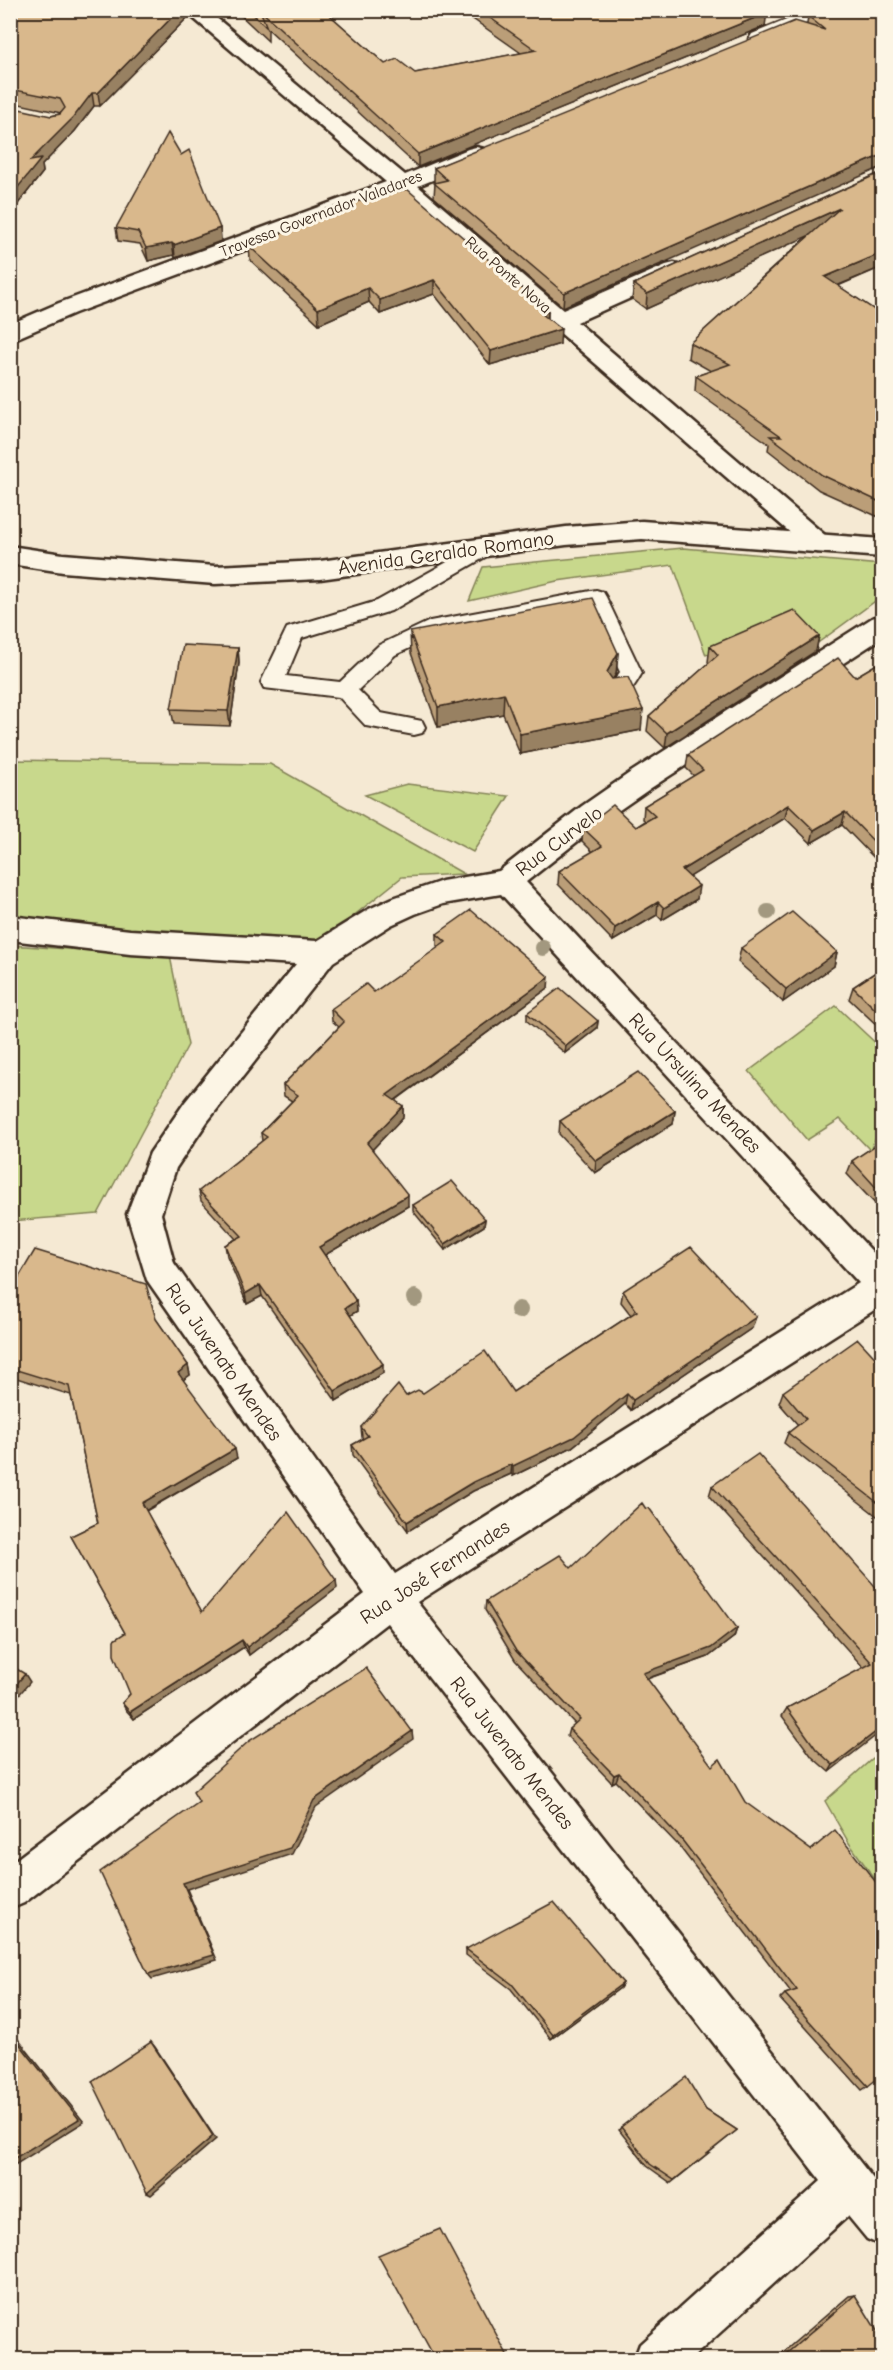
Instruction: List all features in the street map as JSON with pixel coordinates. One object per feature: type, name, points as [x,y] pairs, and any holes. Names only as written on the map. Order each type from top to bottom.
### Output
[{"type":"street","name":"Rua Ponte Nova","points":[[194,10],[402,184],[818,543]]},
{"type":"street","points":[[743,46],[831,10]]},
{"type":"street","name":"Travessa Governador Valadares","points":[[10,333],[67,308],[402,184],[501,144]]},
{"type":"street","points":[[561,320],[689,263]]},
{"type":"street","name":"Avenida Geraldo Romano","points":[[10,555],[63,563],[215,575],[320,570],[567,536],[642,530],[882,547]]},
{"type":"street","name":"Rua Curvelo","points":[[159,1269],[144,1214],[162,1163],[196,1112],[322,953],[380,917],[404,906],[442,893],[507,880],[591,814],[641,780],[882,625]]},
{"type":"street","name":"Rua Ursulina Mendes","points":[[507,880],[882,1286]]},
{"type":"street","points":[[10,928],[130,942],[322,953]]},
{"type":"street","name":"Rua Juvenato Mendes","points":[[159,1269],[390,1598],[882,2224]]},
{"type":"street","name":"Rua José Fernandes","points":[[10,1889],[390,1598],[882,1286]]},
{"type":"street","points":[[656,2360],[852,2183]]},
{"type":"lane","points":[[414,727],[374,720],[345,690],[272,682],[294,633],[384,606],[487,547]]},
{"type":"lane","points":[[345,690],[387,650],[437,626],[596,597],[631,673],[618,691]]},
{"type":"green space","points":[[683,548],[882,565],[882,596],[819,642],[793,616],[706,655],[673,565],[557,581],[469,601],[483,567]]},
{"type":"green space","points":[[11,760],[270,764],[464,874],[402,877],[322,941],[37,923],[11,918]]},
{"type":"green space","points":[[407,784],[509,796],[473,852],[365,795]]},
{"type":"green space","points":[[10,945],[170,956],[188,1045],[98,1214],[11,1221]]},
{"type":"green space","points":[[836,1006],[882,1049],[882,1125],[870,1150],[840,1119],[807,1140],[749,1071]]},
{"type":"green space","points":[[882,1750],[882,1889],[849,1843],[825,1801]]},
{"type":"building","points":[[10,10],[179,10],[98,93],[92,93],[73,118],[30,161],[41,159],[10,197],[10,107],[51,116],[60,114],[65,108],[60,99],[10,89]]},
{"type":"building","points":[[249,10],[260,10],[267,28]]},
{"type":"building","points":[[260,10],[324,10],[385,64],[397,59],[415,73],[536,50],[479,10],[758,10],[767,13],[418,154]]},
{"type":"building","points":[[820,10],[882,10],[882,155],[564,293],[434,183],[447,180],[434,168],[795,21],[825,30],[808,16]]},
{"type":"building","points":[[168,133],[181,155],[189,150],[220,228],[174,245],[172,243],[146,248],[138,232],[116,228]]},
{"type":"building","points":[[882,172],[882,253],[825,277],[882,315],[882,503],[822,475],[770,436],[781,436],[696,376],[730,364],[690,343],[840,208],[647,294],[634,284]]},
{"type":"building","points":[[407,189],[548,311],[542,314],[561,329],[491,351],[434,280],[380,300],[368,288],[318,309],[249,246],[322,217],[319,211]]},
{"type":"building","points":[[593,598],[618,653],[607,672],[612,679],[628,677],[643,710],[520,734],[504,693],[438,707],[410,632]]},
{"type":"building","points":[[794,610],[819,636],[667,733],[649,716],[718,655],[710,646]]},
{"type":"building","points":[[183,645],[238,648],[228,711],[171,709]]},
{"type":"building","points":[[838,658],[855,677],[882,661],[882,850],[845,812],[814,830],[788,805],[682,870],[699,886],[664,908],[658,902],[615,928],[559,871],[602,846],[583,828],[605,811],[613,805],[636,827],[655,816],[644,806],[703,770],[688,755]]},
{"type":"building","points":[[471,910],[549,977],[387,1095],[403,1106],[367,1143],[408,1195],[319,1247],[356,1301],[345,1308],[383,1364],[335,1391],[260,1285],[245,1294],[225,1245],[242,1236],[199,1191],[267,1137],[261,1133],[298,1095],[283,1085],[344,1022],[331,1009],[366,984],[374,992],[446,942],[437,934]]},
{"type":"building","points":[[792,912],[837,952],[786,989],[741,948]]},
{"type":"building","points":[[882,968],[882,1016],[853,987]]},
{"type":"building","points":[[560,988],[598,1021],[566,1046],[527,1013]]},
{"type":"building","points":[[638,1072],[675,1111],[596,1161],[560,1121]]},
{"type":"building","points":[[882,1141],[882,1194],[852,1161]]},
{"type":"building","points":[[452,1181],[485,1219],[445,1244],[413,1205]]},
{"type":"building","points":[[691,1247],[756,1317],[633,1400],[627,1394],[574,1437],[473,1482],[407,1522],[352,1445],[368,1436],[361,1427],[398,1385],[406,1396],[418,1390],[423,1393],[485,1351],[513,1392],[637,1311],[623,1291]]},
{"type":"building","points":[[35,1250],[146,1284],[156,1319],[188,1365],[178,1373],[235,1449],[142,1503],[202,1612],[288,1512],[336,1580],[247,1647],[242,1640],[130,1712],[122,1703],[130,1694],[114,1655],[114,1640],[125,1633],[71,1536],[98,1523],[69,1386],[10,1368],[10,1292]]},
{"type":"building","points":[[858,1339],[882,1365],[882,1506],[788,1433],[806,1419],[783,1392]]},
{"type":"building","points":[[758,1454],[882,1594],[882,1703],[879,1705],[882,1710],[882,1727],[833,1765],[816,1749],[787,1708],[872,1663],[712,1486]]},
{"type":"building","points":[[642,1503],[646,1509],[649,1508],[737,1628],[711,1648],[643,1673],[712,1766],[720,1759],[745,1802],[811,1850],[835,1830],[882,1890],[882,2075],[868,2086],[785,1994],[797,1990],[682,1840],[619,1773],[614,1775],[569,1729],[580,1719],[516,1651],[486,1601],[560,1555],[571,1568]]},
{"type":"building","points":[[10,1665],[25,1674],[10,1691]]},
{"type":"building","points":[[366,1668],[412,1731],[314,1800],[290,1848],[183,1883],[214,1955],[148,1974],[100,1872],[199,1802],[193,1792],[249,1741]]},
{"type":"building","points":[[554,1902],[623,1983],[553,2035],[512,1984],[466,1949]]},
{"type":"building","points":[[10,2032],[79,2119],[10,2161]]},
{"type":"building","points":[[151,2042],[213,2136],[147,2193],[92,2081]]},
{"type":"building","points":[[686,2077],[706,2110],[737,2130],[674,2180],[650,2164],[621,2127]]},
{"type":"building","points":[[440,2229],[510,2360],[436,2360],[378,2255]]},
{"type":"building","points":[[855,2295],[882,2339],[882,2360],[779,2360]]}]
